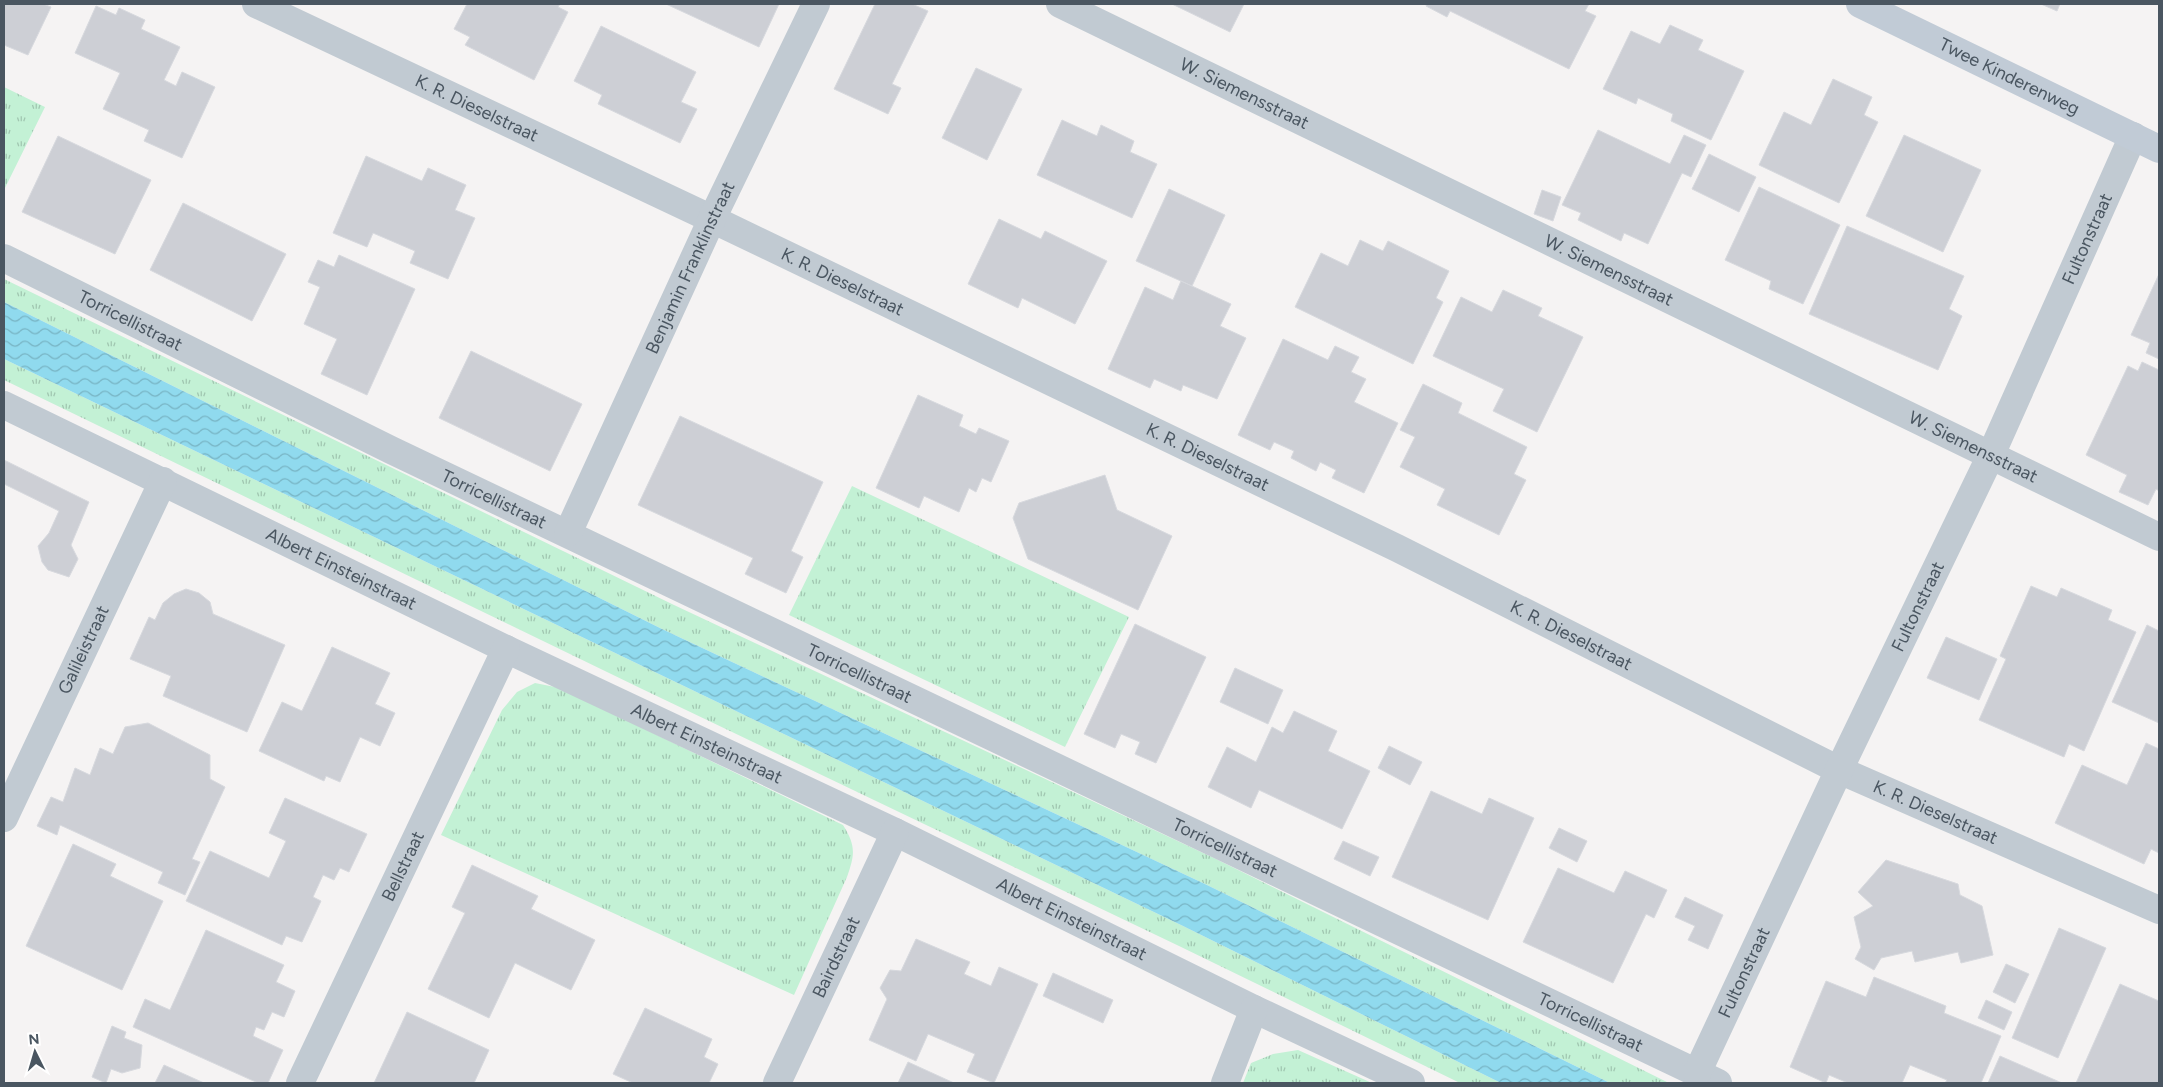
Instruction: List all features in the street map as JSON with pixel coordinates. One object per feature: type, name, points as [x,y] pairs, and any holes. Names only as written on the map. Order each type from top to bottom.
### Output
[{"type":"street","name":"K. R. Dieselstraat","points":[[256,4],[712,219],[1397,548],[1839,770],[2159,910]]},
{"type":"street","name":"Benjamin Franklinstraat","points":[[568,532],[712,219],[816,4]]},
{"type":"street","name":"W. Siemensstraat","points":[[1060,4],[1990,457],[2159,537]]},
{"type":"street","name":"Twee Kinderenweg","points":[[1860,4],[2159,149]]},
{"type":"street","name":"Fultonstraat","points":[[1707,1078],[1839,770],[1990,457],[2133,136]]},
{"type":"street","name":"Torricellistraat","points":[[4,258],[382,446],[568,532],[1707,1078]]},
{"type":"street","name":"Albert Einsteinstraat","points":[[4,405],[164,481],[506,649],[895,832],[1411,1083]]},
{"type":"street","name":"Galileistraat","points":[[4,818],[164,481]]},
{"type":"street","name":"Bellstraat","points":[[300,1083],[506,649]]},
{"type":"street","name":"Bairdstraat","points":[[777,1083],[895,832]]},
{"type":"street","points":[[1225,1083],[1254,1008]]},
{"type":"green space","points":[[4,87],[45,107],[4,190]]},
{"type":"green space","points":[[4,279],[674,605],[1216,859],[1669,1083],[1610,1083],[1205,884],[662,629],[4,302]]},
{"type":"green space","points":[[4,359],[1183,926],[1501,1083],[1460,1083],[640,688],[4,380]]},
{"type":"green space","points":[[852,486],[1129,617],[1065,747],[789,615]]},
{"type":"green space","points":[[535,683],[560,688],[843,825],[853,850],[850,869],[794,995],[441,835],[502,710],[517,692]]},
{"type":"green space","points":[[1298,1050],[1372,1083],[1243,1083],[1251,1063],[1273,1054]]},
{"type":"water","points":[[4,302],[662,629],[1205,884],[1610,1083],[1501,1083],[1183,926],[4,359]]},
{"type":"building","points":[[4,4],[43,4],[51,7],[28,55],[4,45]]},
{"type":"building","points":[[467,4],[560,4],[558,7],[568,12],[534,80],[465,45],[470,37],[454,29]]},
{"type":"building","points":[[666,4],[779,4],[759,47]]},
{"type":"building","points":[[875,4],[912,4],[928,11],[892,84],[901,88],[888,114],[834,89]]},
{"type":"building","points":[[1172,4],[1244,4],[1230,32]]},
{"type":"building","points":[[1427,4],[1589,4],[1585,11],[1596,16],[1569,69],[1450,11],[1447,17],[1426,6]]},
{"type":"building","points":[[2041,4],[2060,4],[2057,11]]},
{"type":"building","points":[[96,6],[116,15],[119,8],[145,20],[141,29],[180,47],[164,80],[176,86],[182,72],[215,87],[182,158],[144,141],[149,130],[103,109],[120,73],[75,53]]},
{"type":"building","points":[[1670,25],[1703,40],[1698,50],[1744,71],[1711,140],[1671,121],[1673,114],[1638,98],[1636,104],[1603,89],[1631,31],[1660,44]]},
{"type":"building","points":[[601,26],[696,72],[681,102],[697,109],[680,143],[598,104],[602,95],[574,81]]},
{"type":"building","points":[[976,68],[1022,89],[987,160],[942,138]]},
{"type":"building","points":[[1833,79],[1872,97],[1864,115],[1878,122],[1839,203],[1759,165],[1784,112],[1811,125]]},
{"type":"building","points":[[1062,120],[1097,136],[1101,125],[1134,141],[1130,152],[1157,164],[1132,218],[1037,175]]},
{"type":"building","points":[[1598,130],[1670,164],[1684,135],[1706,145],[1691,177],[1682,173],[1648,244],[1624,233],[1621,241],[1578,220],[1581,213],[1562,205]]},
{"type":"building","points":[[1904,135],[1981,170],[1943,252],[1866,216]]},
{"type":"building","points":[[58,136],[151,180],[115,254],[22,212]]},
{"type":"building","points":[[1709,154],[1756,177],[1739,212],[1692,189]]},
{"type":"building","points":[[366,156],[422,181],[428,168],[466,185],[455,210],[475,218],[448,279],[410,263],[415,251],[373,233],[367,247],[333,233]]},
{"type":"building","points":[[1759,187],[1840,225],[1803,304],[1769,289],[1771,281],[1725,260]]},
{"type":"building","points":[[1169,189],[1225,215],[1192,286],[1136,261]]},
{"type":"building","points":[[1542,190],[1561,197],[1553,221],[1534,214]]},
{"type":"building","points":[[183,203],[286,254],[252,321],[150,270]]},
{"type":"building","points":[[999,219],[1041,239],[1045,231],[1107,261],[1075,324],[1022,298],[1018,308],[968,284]]},
{"type":"building","points":[[1847,226],[1964,276],[1949,309],[1962,316],[1938,370],[1809,314]]},
{"type":"building","points":[[1360,240],[1383,251],[1388,241],[1449,271],[1436,298],[1443,302],[1413,364],[1295,307],[1321,253],[1348,266]]},
{"type":"building","points":[[339,255],[415,289],[367,395],[321,374],[337,339],[304,324],[320,287],[308,282],[318,260],[334,267]]},
{"type":"building","points":[[2159,274],[2159,359],[2146,353],[2150,343],[2131,335]]},
{"type":"building","points":[[1181,281],[1231,304],[1220,326],[1246,338],[1217,399],[1183,385],[1181,391],[1154,379],[1150,388],[1108,369],[1145,287],[1173,300]]},
{"type":"building","points":[[1503,290],[1542,308],[1538,316],[1583,337],[1537,432],[1493,411],[1504,389],[1433,356],[1461,297],[1492,312]]},
{"type":"building","points":[[1283,339],[1328,360],[1335,346],[1359,357],[1351,372],[1366,379],[1354,402],[1398,423],[1364,493],[1332,478],[1336,470],[1320,462],[1316,471],[1291,458],[1294,451],[1274,442],[1270,450],[1238,435]]},
{"type":"building","points":[[471,351],[582,404],[550,471],[439,418]]},
{"type":"building","points":[[2142,362],[2159,370],[2159,491],[2156,489],[2148,505],[2119,492],[2127,475],[2086,455],[2128,366],[2138,371]]},
{"type":"building","points":[[1423,384],[1462,403],[1458,413],[1527,447],[1514,474],[1526,480],[1499,535],[1437,505],[1445,489],[1400,467],[1415,437],[1400,430]]},
{"type":"building","points":[[918,395],[963,415],[959,426],[976,434],[979,428],[1009,441],[991,482],[982,478],[976,492],[969,488],[959,512],[924,496],[919,508],[876,488]]},
{"type":"building","points":[[680,416],[823,482],[791,551],[803,557],[786,593],[745,574],[753,558],[638,505]]},
{"type":"building","points":[[4,460],[89,502],[71,545],[78,559],[69,577],[48,570],[42,562],[38,546],[49,533],[59,511],[4,484]]},
{"type":"building","points":[[1105,475],[1117,510],[1172,536],[1138,610],[1028,559],[1013,518],[1019,503]]},
{"type":"building","points":[[2031,586],[2057,597],[2061,588],[2112,610],[2108,620],[2136,632],[2084,751],[2069,744],[2064,757],[1979,720],[2006,659],[2000,656]]},
{"type":"building","points":[[186,589],[199,593],[210,602],[213,614],[285,645],[247,732],[163,696],[171,676],[130,659],[149,617],[155,620],[163,603],[174,594]]},
{"type":"building","points":[[1135,624],[1206,657],[1156,763],[1135,754],[1140,742],[1121,734],[1115,748],[1084,734]]},
{"type":"building","points":[[2147,625],[2159,631],[2159,723],[2112,702]]},
{"type":"building","points":[[1946,637],[1997,659],[1979,700],[1927,678]]},
{"type":"building","points":[[332,647],[390,673],[375,704],[395,713],[380,746],[360,737],[340,782],[326,776],[324,781],[259,751],[282,702],[302,711]]},
{"type":"building","points":[[1235,668],[1283,690],[1268,724],[1220,702]]},
{"type":"building","points":[[1294,711],[1337,731],[1328,751],[1370,771],[1342,829],[1259,790],[1251,808],[1208,787],[1227,747],[1256,762],[1272,727],[1283,733]]},
{"type":"building","points":[[148,723],[210,755],[210,779],[225,787],[192,859],[200,862],[185,895],[158,883],[163,872],[60,825],[57,835],[37,826],[51,797],[63,802],[75,768],[90,775],[100,748],[113,754],[125,727]]},
{"type":"building","points":[[2146,743],[2159,749],[2159,853],[2151,849],[2144,864],[2055,823],[2082,765],[2127,785]]},
{"type":"building","points":[[1389,746],[1422,762],[1410,785],[1378,768]]},
{"type":"building","points":[[1431,791],[1482,814],[1489,798],[1534,818],[1488,920],[1392,877]]},
{"type":"building","points":[[285,798],[367,834],[349,872],[340,868],[334,880],[323,875],[313,897],[321,901],[302,942],[286,936],[282,945],[186,901],[210,851],[269,878],[286,841],[269,833]]},
{"type":"building","points":[[1559,828],[1587,841],[1577,862],[1549,848]]},
{"type":"building","points":[[1343,841],[1379,857],[1370,876],[1334,859]]},
{"type":"building","points":[[73,844],[116,864],[110,876],[163,901],[122,990],[26,946]]},
{"type":"building","points":[[1886,860],[1958,884],[1960,895],[1982,906],[1993,955],[1961,963],[1958,952],[1915,962],[1912,951],[1881,958],[1874,970],[1855,959],[1861,947],[1854,917],[1873,906],[1858,892]]},
{"type":"building","points":[[472,865],[538,896],[531,909],[595,940],[571,990],[515,963],[489,1018],[428,989],[465,913],[452,907]]},
{"type":"building","points":[[1558,868],[1614,893],[1625,871],[1667,890],[1654,918],[1646,914],[1613,983],[1523,942]]},
{"type":"building","points":[[1685,897],[1723,915],[1708,949],[1688,940],[1695,926],[1675,917]]},
{"type":"building","points":[[2059,928],[2106,948],[2058,1058],[2012,1038]]},
{"type":"building","points":[[206,930],[284,965],[276,982],[295,991],[284,1017],[272,1012],[264,1030],[256,1027],[253,1036],[283,1050],[268,1083],[258,1083],[133,1027],[145,999],[170,1010]]},
{"type":"building","points":[[916,939],[970,962],[964,974],[991,986],[999,967],[1038,984],[994,1083],[967,1072],[975,1054],[928,1034],[916,1061],[869,1040],[887,999],[880,988],[890,970],[901,971]]},
{"type":"building","points":[[2006,964],[2029,974],[2015,1003],[1993,992]]},
{"type":"building","points":[[1053,973],[1113,1000],[1103,1023],[1043,996]]},
{"type":"building","points":[[1874,977],[1946,1006],[1944,1013],[2001,1036],[1981,1083],[1945,1083],[1947,1080],[1910,1065],[1902,1083],[1848,1083],[1829,1075],[1826,1083],[1790,1067],[1826,981],[1866,997]]},
{"type":"building","points":[[2120,984],[2159,1001],[2159,1083],[2076,1083]]},
{"type":"building","points":[[1986,1000],[2012,1012],[2004,1030],[1978,1018]]},
{"type":"building","points":[[645,1008],[712,1039],[704,1057],[718,1064],[709,1083],[633,1083],[613,1074]]},
{"type":"building","points":[[407,1012],[489,1050],[474,1083],[374,1083]]},
{"type":"building","points":[[112,1026],[126,1032],[124,1038],[142,1045],[140,1068],[122,1073],[111,1069],[106,1083],[92,1077]]},
{"type":"building","points":[[2000,1056],[2062,1083],[1988,1083]]},
{"type":"building","points":[[908,1062],[954,1083],[898,1083]]},
{"type":"building","points":[[164,1065],[204,1083],[155,1083]]}]
